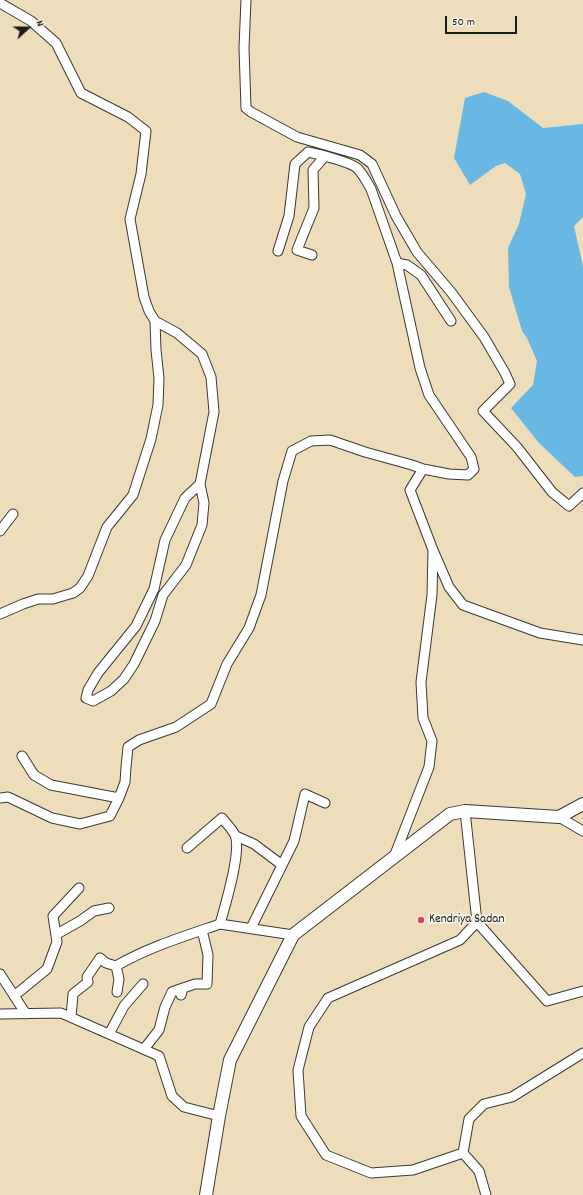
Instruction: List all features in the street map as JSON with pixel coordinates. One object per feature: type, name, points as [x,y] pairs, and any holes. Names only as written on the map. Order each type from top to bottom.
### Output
[{"type":"street","points":[[246,0],[244,48],[246,108],[297,137],[360,155],[372,164],[396,216],[417,252],[451,292],[484,337],[510,384],[483,410],[517,447],[552,492],[569,506],[583,493]]},
{"type":"street","points":[[0,3],[31,21],[56,43],[80,93],[128,117],[146,131],[141,174],[130,219],[144,297],[148,311],[155,321],[177,332],[202,354],[212,377],[214,412],[200,484],[204,502],[202,525],[186,565],[163,595],[156,621],[134,664],[124,679],[111,691],[93,701],[86,698],[88,690],[98,673],[136,626],[154,589],[165,540],[184,498],[200,484]]},
{"type":"street","points":[[0,798],[8,797],[52,818],[80,824],[110,816],[125,782],[128,747],[139,740],[176,727],[211,704],[227,664],[249,628],[261,595],[283,481],[292,451],[311,441],[330,440],[423,469],[449,474],[468,475],[474,469],[471,457],[429,395],[420,368],[397,263],[371,189],[365,178],[356,167],[325,156],[308,152],[295,164],[289,216],[278,251]]},
{"type":"street","points":[[312,254],[298,250],[314,208],[313,170],[325,156]]},
{"type":"street","points":[[397,263],[408,265],[421,275],[451,321]]},
{"type":"street","points":[[0,614],[22,604],[38,599],[53,599],[73,594],[80,588],[88,576],[107,527],[133,495],[151,439],[158,405],[159,378],[155,321]]},
{"type":"street","points":[[423,469],[410,490],[449,587],[463,605],[540,633],[583,640]]},
{"type":"street","points":[[0,531],[13,514]]},
{"type":"street","points":[[394,858],[428,767],[432,741],[423,718],[421,682],[432,595],[433,550]]},
{"type":"street","points":[[154,589],[163,595]]},
{"type":"street","points":[[22,756],[34,775],[51,785],[119,798]]},
{"type":"street","points":[[251,928],[294,842],[305,794],[325,803]]},
{"type":"street","points":[[560,817],[583,804]]},
{"type":"street","points":[[465,811],[478,922],[547,1000],[583,991]]},
{"type":"street","points":[[206,1195],[230,1060],[293,935],[450,814],[465,811],[560,817],[583,831]]},
{"type":"street","points":[[187,848],[222,818],[236,836],[254,844],[282,865]]},
{"type":"street","points":[[220,924],[233,875],[236,852],[236,836]]},
{"type":"street","points":[[14,996],[47,969],[57,942],[57,934],[53,916],[79,888]]},
{"type":"street","points":[[57,934],[94,911],[109,908]]},
{"type":"street","points":[[463,1153],[413,1170],[371,1173],[326,1155],[301,1116],[298,1070],[309,1027],[328,998],[460,940],[478,922]]},
{"type":"street","points":[[71,1017],[73,994],[88,982],[88,977],[100,958],[106,963],[116,966],[133,956],[178,938],[220,924],[293,935]]},
{"type":"street","points":[[144,1049],[159,1030],[165,1007],[172,992],[182,992],[195,984],[207,984],[208,955],[202,930]]},
{"type":"street","points":[[116,966],[119,979],[117,992]]},
{"type":"street","points":[[0,974],[26,1014]]},
{"type":"street","points":[[109,1034],[124,1006],[143,984]]},
{"type":"street","points":[[0,1014],[61,1013],[144,1049],[159,1056],[172,1096],[184,1107],[219,1116]]},
{"type":"street","points":[[463,1153],[469,1119],[484,1104],[512,1097],[583,1053]]},
{"type":"street","points":[[463,1153],[479,1171],[486,1195]]},
{"type":"water","points":[[484,92],[508,101],[543,128],[583,124],[583,217],[574,226],[583,266],[583,476],[575,477],[539,443],[511,408],[533,385],[537,361],[527,338],[522,331],[509,287],[508,248],[519,224],[526,194],[520,174],[505,163],[496,166],[470,185],[454,158],[465,98]]},
{"type":"place","name":"Kendriya Sadan","points":[[421,920]]}]
